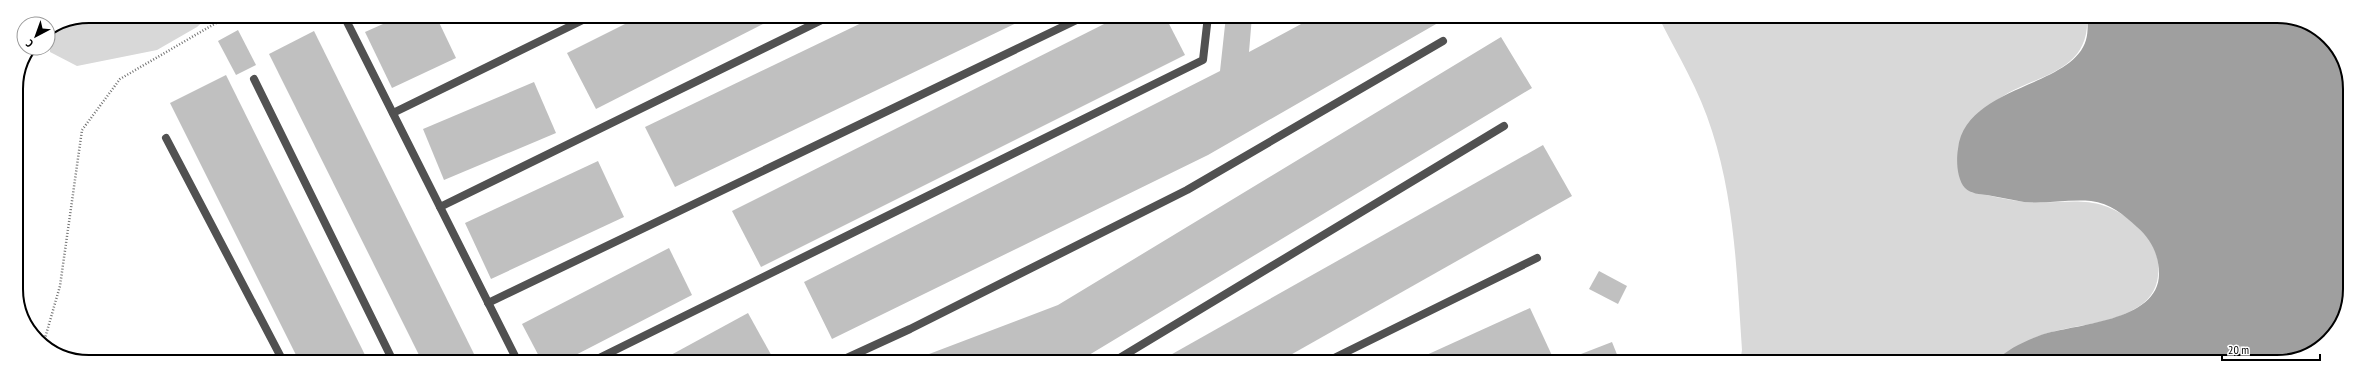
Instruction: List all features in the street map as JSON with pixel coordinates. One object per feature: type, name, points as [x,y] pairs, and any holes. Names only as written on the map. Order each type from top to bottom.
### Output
[{"type":"lane","points":[[348,23],[514,355]]},
{"type":"lane","points":[[393,113],[578,23]]},
{"type":"lane","points":[[440,207],[816,23]]},
{"type":"lane","points":[[488,303],[1070,23]]},
{"type":"lane","points":[[605,355],[1203,60],[1207,23]]},
{"type":"lane","points":[[853,355],[910,329],[1186,190],[1443,41]]},
{"type":"lane","points":[[254,79],[390,355]]},
{"type":"lane","points":[[1125,355],[1504,126]]},
{"type":"lane","points":[[166,138],[279,355]]},
{"type":"lane","points":[[1340,355],[1538,258]]},
{"type":"path","points":[[45,338],[60,286],[82,130],[120,79],[216,23]]},
{"type":"shaded area","points":[[89,23],[201,23],[157,50],[77,66],[56,55],[56,32],[64,28],[76,24]]},
{"type":"shaded area","points":[[1662,23],[2087,23],[2086,34],[2081,48],[2073,58],[2050,74],[2008,93],[1979,112],[1971,192],[2025,202],[2083,202],[2109,207],[2122,214],[2136,225],[2151,242],[2158,263],[2158,276],[2155,288],[2144,303],[2127,313],[2115,318],[2042,335],[2020,345],[2004,355],[1741,355],[1734,240],[1726,185],[1720,158],[1707,116],[1688,73]]},
{"type":"shaded area","points":[[2088,23],[2277,23],[2294,25],[2306,30],[2324,42],[2334,56],[2339,68],[2342,76],[2343,89],[2343,289],[2339,310],[2334,322],[2320,339],[2310,346],[2298,351],[2277,355],[2003,355],[2011,349],[2041,335],[2092,324],[2130,311],[2145,302],[2155,290],[2159,274],[2156,254],[2150,242],[2142,232],[2116,210],[2104,204],[2091,201],[2024,202],[1976,193],[1965,188],[1960,180],[1957,159],[1958,149],[1965,128],[1979,112],[1998,99],[2041,79],[2061,68],[2077,56],[2086,40]]},
{"type":"building","points":[[385,23],[439,23],[456,58],[392,88],[365,32]]},
{"type":"building","points":[[627,23],[765,23],[596,109],[567,53]]},
{"type":"building","points":[[861,23],[1016,23],[675,187],[645,127]]},
{"type":"building","points":[[1106,23],[1169,23],[1185,55],[761,267],[732,211]]},
{"type":"building","points":[[1225,23],[1251,23],[1249,52],[1303,23],[1438,23],[1208,155],[832,339],[804,282],[1220,71]]},
{"type":"building","points":[[238,30],[256,65],[236,75],[218,41]]},
{"type":"building","points":[[314,31],[475,355],[419,355],[269,54]]},
{"type":"building","points":[[1501,37],[1532,88],[1089,355],[926,355],[1058,305]]},
{"type":"building","points":[[226,75],[365,355],[296,355],[170,103]]},
{"type":"building","points":[[534,82],[556,133],[444,180],[423,129]]},
{"type":"building","points":[[1543,145],[1572,196],[1290,355],[1170,355]]},
{"type":"building","points":[[598,161],[624,217],[491,279],[465,223]]},
{"type":"building","points":[[669,248],[692,295],[576,355],[538,355],[522,324]]},
{"type":"building","points":[[1599,271],[1627,286],[1618,304],[1589,289]]},
{"type":"building","points":[[1530,308],[1552,355],[1426,355]]},
{"type":"building","points":[[748,313],[771,355],[671,355]]},
{"type":"building","points":[[1612,342],[1617,355],[1581,355]]}]
